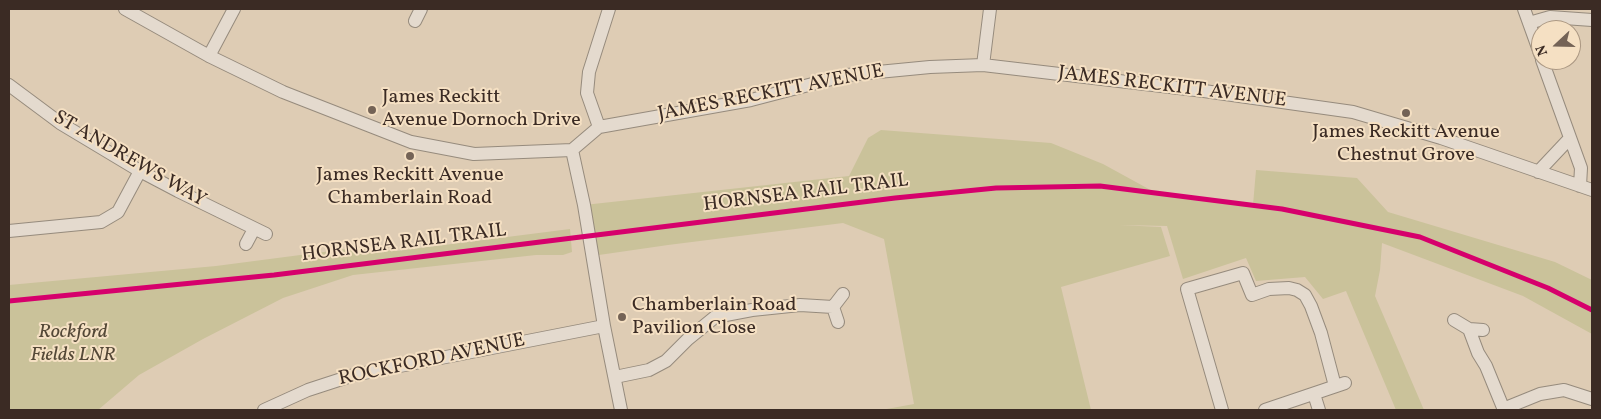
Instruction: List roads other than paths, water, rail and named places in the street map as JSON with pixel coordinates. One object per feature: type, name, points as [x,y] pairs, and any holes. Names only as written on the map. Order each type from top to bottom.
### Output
[{"type":"street","points":[[125,9],[209,56],[283,92],[411,142],[474,154],[572,150],[576,175],[584,204],[604,326],[621,410]]},
{"type":"street","points":[[209,56],[234,9]]},
{"type":"street","points":[[599,128],[587,93],[591,64],[609,9]]},
{"type":"street","points":[[983,65],[990,9]]},
{"type":"street","points":[[1524,9],[1531,28]]},
{"type":"street","points":[[415,21],[425,10]]},
{"type":"street","points":[[1529,23],[1550,17],[1592,20]]},
{"type":"street","name":"JAMES RECKITT AVENUE","points":[[572,150],[599,128],[751,100],[847,75],[930,67],[983,65],[1204,90],[1353,112],[1441,138],[1586,188]]},
{"type":"street","points":[[1546,70],[1586,188]]},
{"type":"street","name":"ST ANDREWS WAY","points":[[9,85],[60,123],[140,171],[266,234]]},
{"type":"street","points":[[1538,172],[1570,138]]},
{"type":"street","points":[[9,231],[101,222],[118,212],[140,171]]},
{"type":"street","points":[[246,244],[254,229]]},
{"type":"street","points":[[1222,410],[1187,289],[1242,272],[1252,295],[1269,289],[1289,288],[1305,295],[1311,306],[1340,385],[1265,410]]},
{"type":"street","points":[[833,307],[843,294]]},
{"type":"street","points":[[615,377],[649,370],[666,361],[688,339],[715,318],[752,310],[800,305],[833,307]]},
{"type":"street","points":[[833,307],[838,322]]},
{"type":"street","points":[[1454,320],[1469,328],[1483,330]]},
{"type":"street","name":"ROCKFORD AVENUE","points":[[264,410],[308,390],[354,375],[604,326]]},
{"type":"street","points":[[1469,328],[1478,353],[1486,366],[1504,409],[1540,394],[1564,390],[1592,399]]},
{"type":"street","points":[[1314,394],[1320,410]]},
{"type":"place","name":"James Reckitt Avenue Dornoch Drive","points":[[372,110]]},
{"type":"place","name":"James Reckitt Avenue Chestnut Grove","points":[[1406,113]]},
{"type":"place","name":"James Reckitt Avenue Chamberlain Road","points":[[410,156]]},
{"type":"place","name":"Chamberlain Road Pavilion Close","points":[[622,317]]},
{"type":"park label","name":"Rockford Fields LNR","points":[[73,344]]}]
